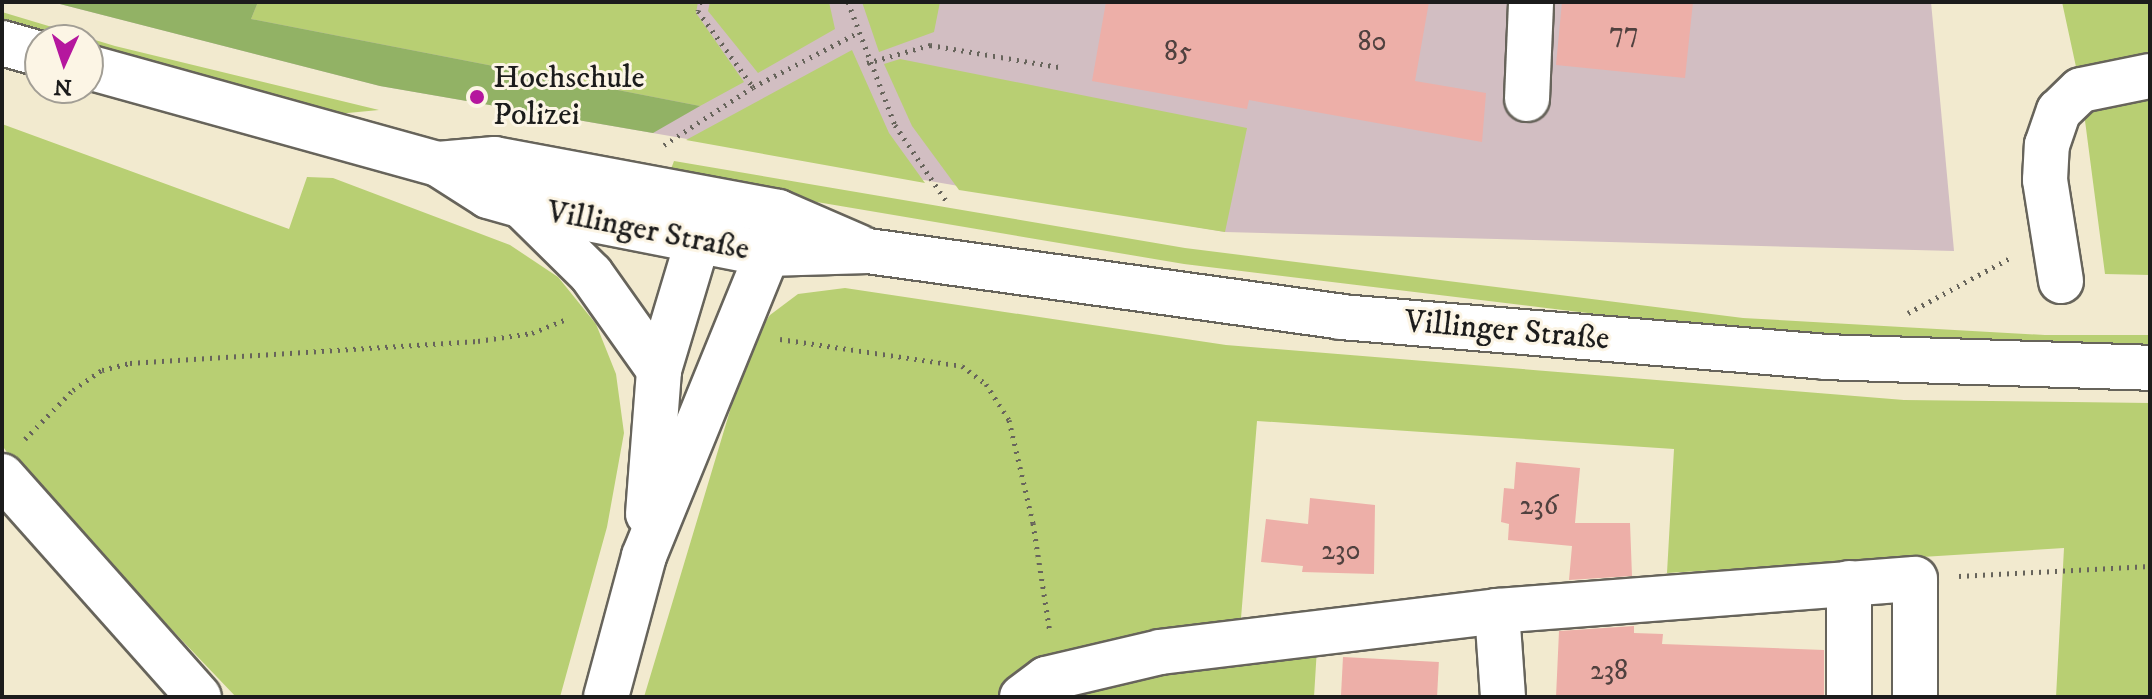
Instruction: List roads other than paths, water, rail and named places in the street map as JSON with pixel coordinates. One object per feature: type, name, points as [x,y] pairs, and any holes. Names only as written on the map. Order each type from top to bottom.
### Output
[{"type":"main road","points":[[1527,99],[1531,2]]},
{"type":"main road","points":[[2,43],[24,49]]},
{"type":"main road","name":"Villinger Straße","points":[[104,71],[438,164],[488,196],[522,206],[698,244],[767,254],[868,251],[1341,317],[1824,357],[2150,368]]},
{"type":"main road","points":[[2058,268],[2045,180],[2047,145],[2059,111],[2081,90],[2150,76]]},
{"type":"main road","name":"Villinger Straße","points":[[438,164],[495,159],[778,212],[868,251]]},
{"type":"main road","points":[[644,556],[659,370],[710,199]]},
{"type":"main road","points":[[522,206],[591,274],[659,370]]},
{"type":"main road","points":[[606,697],[644,556],[767,254],[778,212]]},
{"type":"main road","points":[[8,463],[191,695]]},
{"type":"main road","points":[[1034,688],[1160,652],[1497,611],[1915,579],[1915,697]]},
{"type":"main road","points":[[1849,583],[1849,697]]},
{"type":"main road","points":[[1497,611],[1503,697]]},
{"type":"place","name":"Hochschule Polizei","points":[[477,97]]}]
